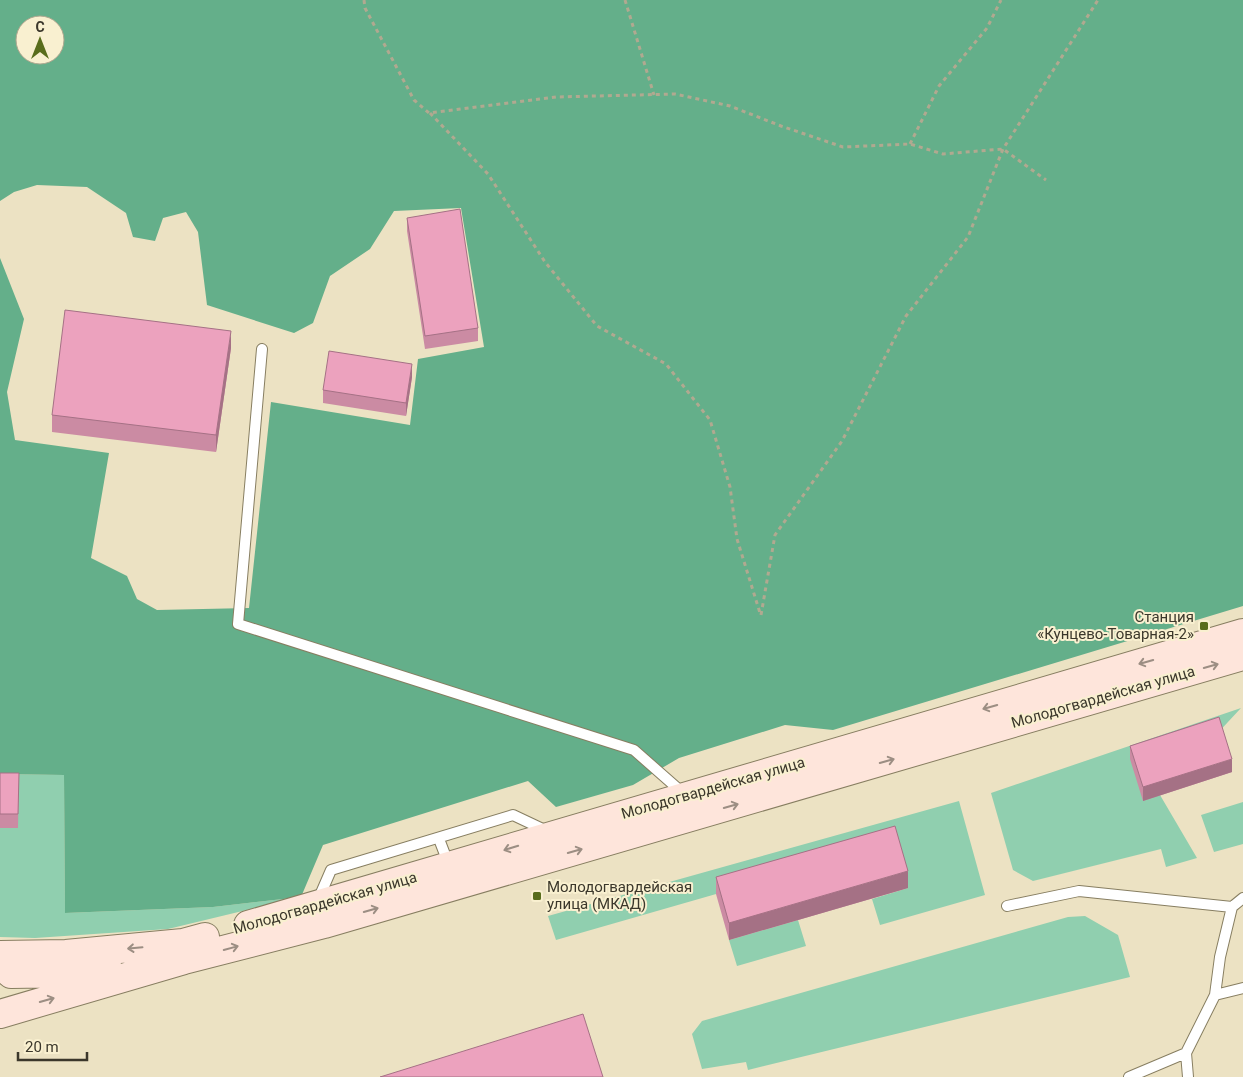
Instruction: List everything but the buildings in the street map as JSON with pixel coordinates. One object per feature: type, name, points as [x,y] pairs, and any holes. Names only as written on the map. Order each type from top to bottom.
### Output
[{"type":"main road","name":"Молодогвардейская улица","points":[[320,915],[450,866],[1243,633]]},
{"type":"main road","name":"Молодогвардейская улица","points":[[184,952],[1243,656]]},
{"type":"main road","points":[[0,955],[184,952]]},
{"type":"main road","points":[[0,974],[74,973],[184,952]]},
{"type":"main road","points":[[0,1014],[184,952]]},
{"type":"lane","points":[[262,350],[238,624],[634,750],[687,796]]},
{"type":"lane","points":[[320,915],[331,870],[513,815],[555,834]]},
{"type":"lane","points":[[439,838],[450,866]]},
{"type":"lane","points":[[1007,906],[1079,891],[1232,907]]},
{"type":"lane","points":[[1188,1077],[1186,1053],[1215,995],[1220,957],[1232,907],[1243,898]]},
{"type":"lane","points":[[1215,995],[1243,988]]},
{"type":"lane","points":[[1129,1077],[1186,1053]]},
{"type":"path","points":[[364,0],[365,8],[414,100],[488,174],[545,262],[597,326],[666,364],[710,420],[730,486],[737,539],[761,614],[775,535],[842,441],[906,316],[968,237],[1003,149],[1098,0]]},
{"type":"path","points":[[625,0],[654,95]]},
{"type":"path","points":[[910,144],[939,86],[987,28],[1000,0]]},
{"type":"path","points":[[429,113],[556,97],[675,94],[730,106],[843,147],[910,144],[943,154],[1003,149],[1046,180]]},
{"type":"green space","points":[[0,0],[1243,0],[1243,606],[833,730],[785,725],[679,758],[633,785],[556,807],[528,781],[323,845],[301,897],[213,907],[65,913],[64,775],[0,774],[0,258],[24,319],[7,392],[15,440],[109,453],[91,558],[127,576],[137,599],[157,610],[249,608],[271,402],[410,425],[418,359],[484,347],[461,208],[394,211],[370,249],[330,276],[313,323],[294,333],[207,305],[198,232],[186,212],[163,218],[155,241],[133,237],[126,213],[87,187],[37,185],[14,192],[0,201]]},
{"type":"green space","points":[[1241,708],[1160,795],[1197,858],[1166,867],[1161,849],[1033,881],[1013,870],[991,793]]},
{"type":"green space","points":[[0,774],[64,775],[65,913],[213,907],[301,897],[168,929],[35,938],[0,937]]},
{"type":"green space","points":[[959,801],[985,895],[880,925],[872,899],[908,888],[894,843],[556,940],[548,916]]},
{"type":"green space","points":[[1243,802],[1243,844],[1214,852],[1201,815]]},
{"type":"green space","points":[[1085,916],[1118,935],[1130,977],[748,1070],[746,1062],[702,1069],[692,1034],[702,1021],[1068,917]]},
{"type":"green space","points":[[798,920],[806,946],[737,966],[729,940]]},
{"type":"place","name":"Станция «Кунцево-Товарная-2»","points":[[1204,626]]},
{"type":"place","name":"Молодогвардейская улица (МКАД)","points":[[537,896]]}]
